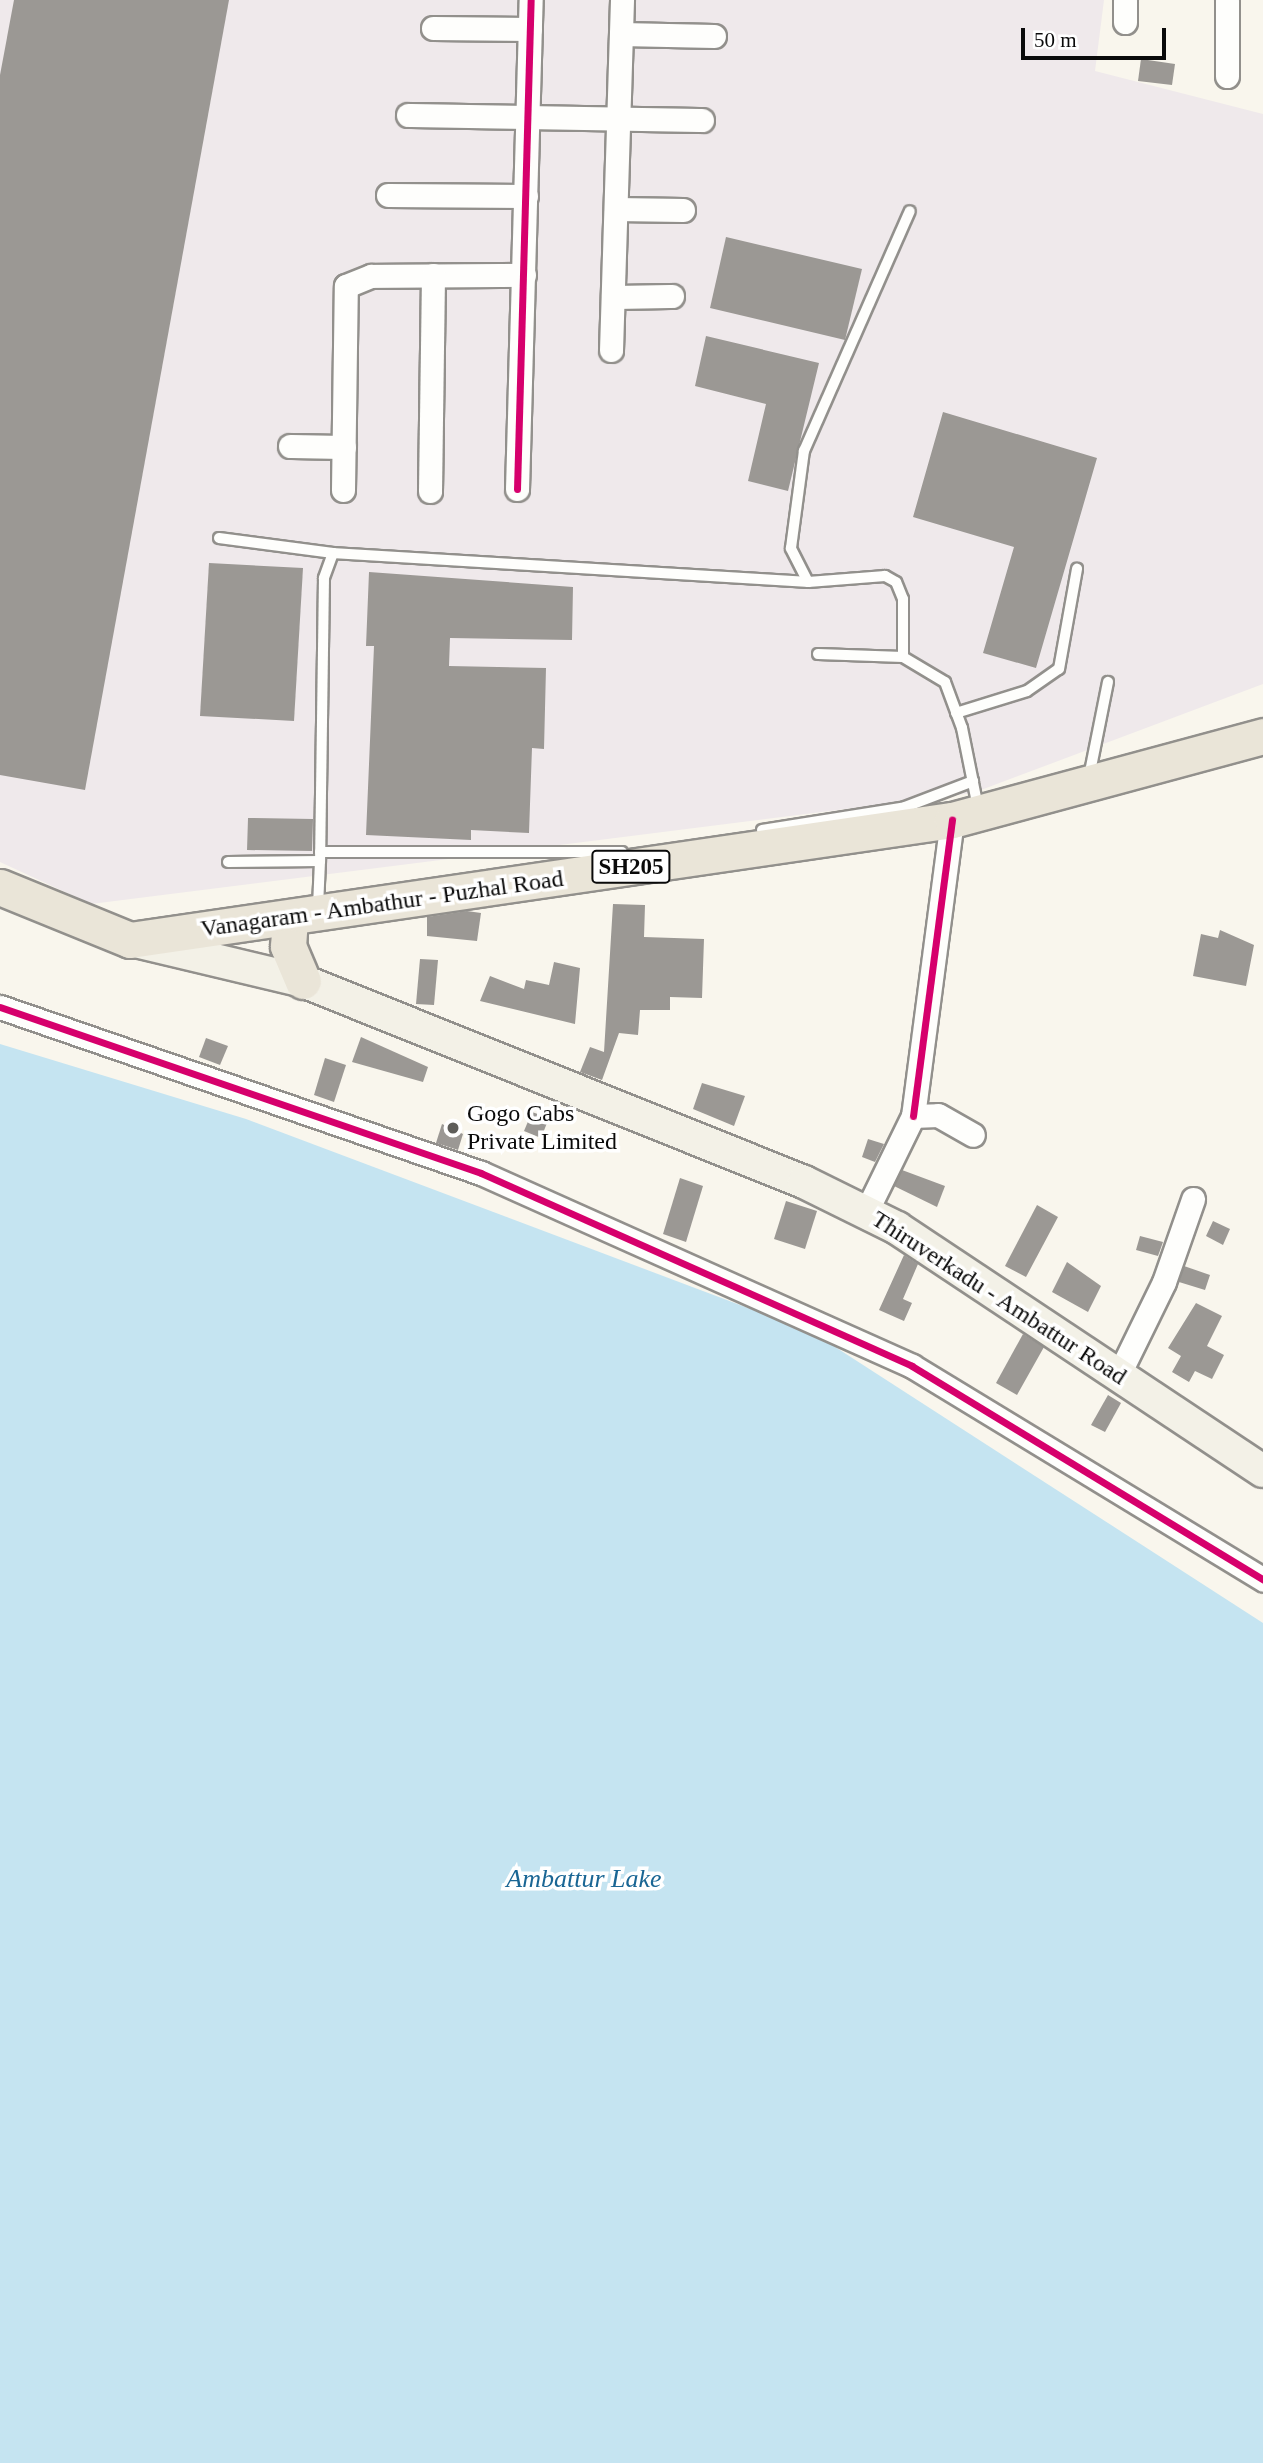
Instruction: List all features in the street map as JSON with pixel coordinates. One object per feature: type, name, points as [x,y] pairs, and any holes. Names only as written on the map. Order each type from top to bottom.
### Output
[{"type":"main road","name":"Vanagaram - Ambathur - Puzhal Road","points":[[130,940],[304,915],[968,805],[1087,783],[1263,736]]},
{"type":"main road","points":[[0,887],[130,940]]},
{"type":"main road","points":[[303,981],[288,946],[304,915]]},
{"type":"main road","name":"Thiruverkadu - Ambattur Road","points":[[130,940],[303,981],[866,1212],[1119,1374],[1263,1471]]},
{"type":"street","points":[[517,489],[531,0]]},
{"type":"street","points":[[611,350],[622,0]]},
{"type":"street","points":[[1227,0],[1227,76]]},
{"type":"street","points":[[433,28],[530,29]]},
{"type":"street","points":[[621,34],[713,36]]},
{"type":"street","points":[[408,115],[702,120]]},
{"type":"street","points":[[388,195],[526,196]]},
{"type":"street","points":[[616,209],[683,210]]},
{"type":"street","points":[[430,491],[433,275]]},
{"type":"street","points":[[343,490],[346,286],[371,276],[524,275]]},
{"type":"street","points":[[613,297],[672,296]]},
{"type":"street","points":[[290,446],[344,447]]},
{"type":"street","points":[[866,1212],[913,1116],[968,805]]},
{"type":"street","points":[[0,1007],[481,1173],[899,1360],[1123,1488],[1263,1579]]},
{"type":"street","points":[[913,1116],[938,1115],[973,1135]]},
{"type":"street","points":[[1119,1374],[1164,1282],[1193,1199]]},
{"type":"lane","points":[[808,582],[792,548],[804,452],[910,211]]},
{"type":"lane","points":[[219,538],[333,553],[808,582],[886,576],[896,582],[903,599],[903,657]]},
{"type":"lane","points":[[304,915],[320,857],[324,578],[333,553]]},
{"type":"lane","points":[[956,713],[1027,691],[1059,669],[1077,569]]},
{"type":"lane","points":[[741,834],[905,807],[968,805],[956,713],[945,682],[903,657],[818,653]]},
{"type":"lane","points":[[1087,783],[1108,682]]},
{"type":"lane","points":[[228,862],[320,857],[639,850]]},
{"type":"shaded area","points":[[0,0],[1104,0],[1095,71],[1263,114],[1263,684],[973,793],[91,904],[0,862]]},
{"type":"water","name":"Ambattur Lake","points":[[0,1044],[246,1119],[812,1332],[1263,1623],[1263,2463],[0,2463]]},
{"type":"building","points":[[14,0],[229,0],[85,790],[0,775],[0,75]]},
{"type":"building","points":[[1141,59],[1175,64],[1172,85],[1138,81]]},
{"type":"building","points":[[726,237],[862,269],[845,340],[710,308]]},
{"type":"building","points":[[706,336],[819,363],[788,491],[748,481],[766,404],[695,386]]},
{"type":"building","points":[[943,412],[1097,458],[1036,668],[983,653],[1014,547],[913,517]]},
{"type":"building","points":[[209,563],[303,568],[294,721],[200,716]]},
{"type":"building","points":[[369,572],[573,587],[572,640],[450,638],[449,666],[546,668],[544,749],[532,748],[529,833],[471,830],[471,840],[366,835],[374,646],[366,646]]},
{"type":"building","points":[[248,818],[313,819],[312,851],[247,850]]},
{"type":"building","points":[[613,904],[645,905],[644,937],[704,939],[702,998],[670,997],[670,1010],[640,1010],[638,1035],[619,1033],[602,1080],[580,1072],[590,1047],[604,1052]]},
{"type":"building","points":[[467,911],[481,913],[477,941],[427,936],[427,917]]},
{"type":"building","points":[[1220,930],[1254,945],[1246,986],[1193,976],[1201,934],[1218,938]]},
{"type":"building","points":[[420,959],[438,960],[434,1005],[416,1004]]},
{"type":"building","points":[[554,962],[580,968],[575,1024],[480,1001],[490,976],[524,989],[526,980],[549,985]]},
{"type":"building","points":[[361,1037],[428,1067],[423,1082],[352,1062]]},
{"type":"building","points":[[206,1038],[228,1046],[220,1065],[199,1057]]},
{"type":"building","points":[[325,1058],[346,1065],[334,1102],[314,1095]]},
{"type":"building","points":[[702,1083],[745,1096],[734,1126],[693,1109]]},
{"type":"building","points":[[532,1112],[549,1118],[541,1138],[524,1131]]},
{"type":"building","points":[[442,1124],[463,1134],[458,1150],[436,1143]]},
{"type":"building","points":[[868,1139],[884,1144],[875,1162],[862,1157]]},
{"type":"building","points":[[902,1170],[945,1186],[937,1207],[894,1186]]},
{"type":"building","points":[[680,1178],[703,1186],[686,1242],[663,1234]]},
{"type":"building","points":[[786,1201],[817,1211],[805,1249],[774,1239]]},
{"type":"building","points":[[1037,1205],[1058,1217],[1026,1277],[1005,1266]]},
{"type":"building","points":[[1213,1221],[1230,1229],[1223,1245],[1206,1236]]},
{"type":"building","points":[[1140,1236],[1163,1242],[1158,1256],[1136,1250]]},
{"type":"building","points":[[904,1255],[918,1264],[903,1299],[912,1303],[904,1321],[879,1310]]},
{"type":"building","points":[[1067,1262],[1101,1286],[1088,1312],[1052,1292]]},
{"type":"building","points":[[1184,1266],[1210,1275],[1205,1290],[1179,1282]]},
{"type":"building","points":[[1196,1303],[1222,1316],[1207,1346],[1224,1355],[1212,1379],[1195,1371],[1189,1382],[1172,1372],[1181,1356],[1168,1348]]},
{"type":"building","points":[[1023,1334],[1044,1347],[1017,1395],[996,1383]]},
{"type":"building","points":[[1108,1395],[1121,1403],[1105,1432],[1091,1425]]},
{"type":"cycle path","points":[[517,489],[531,0]]},
{"type":"cycle path","points":[[913,1116],[952,820]]},
{"type":"cycle path","points":[[0,1007],[481,1173],[912,1366],[1263,1579]]},
{"type":"place","name":"Gogo Cabs Private Limited","points":[[453,1128]]}]
